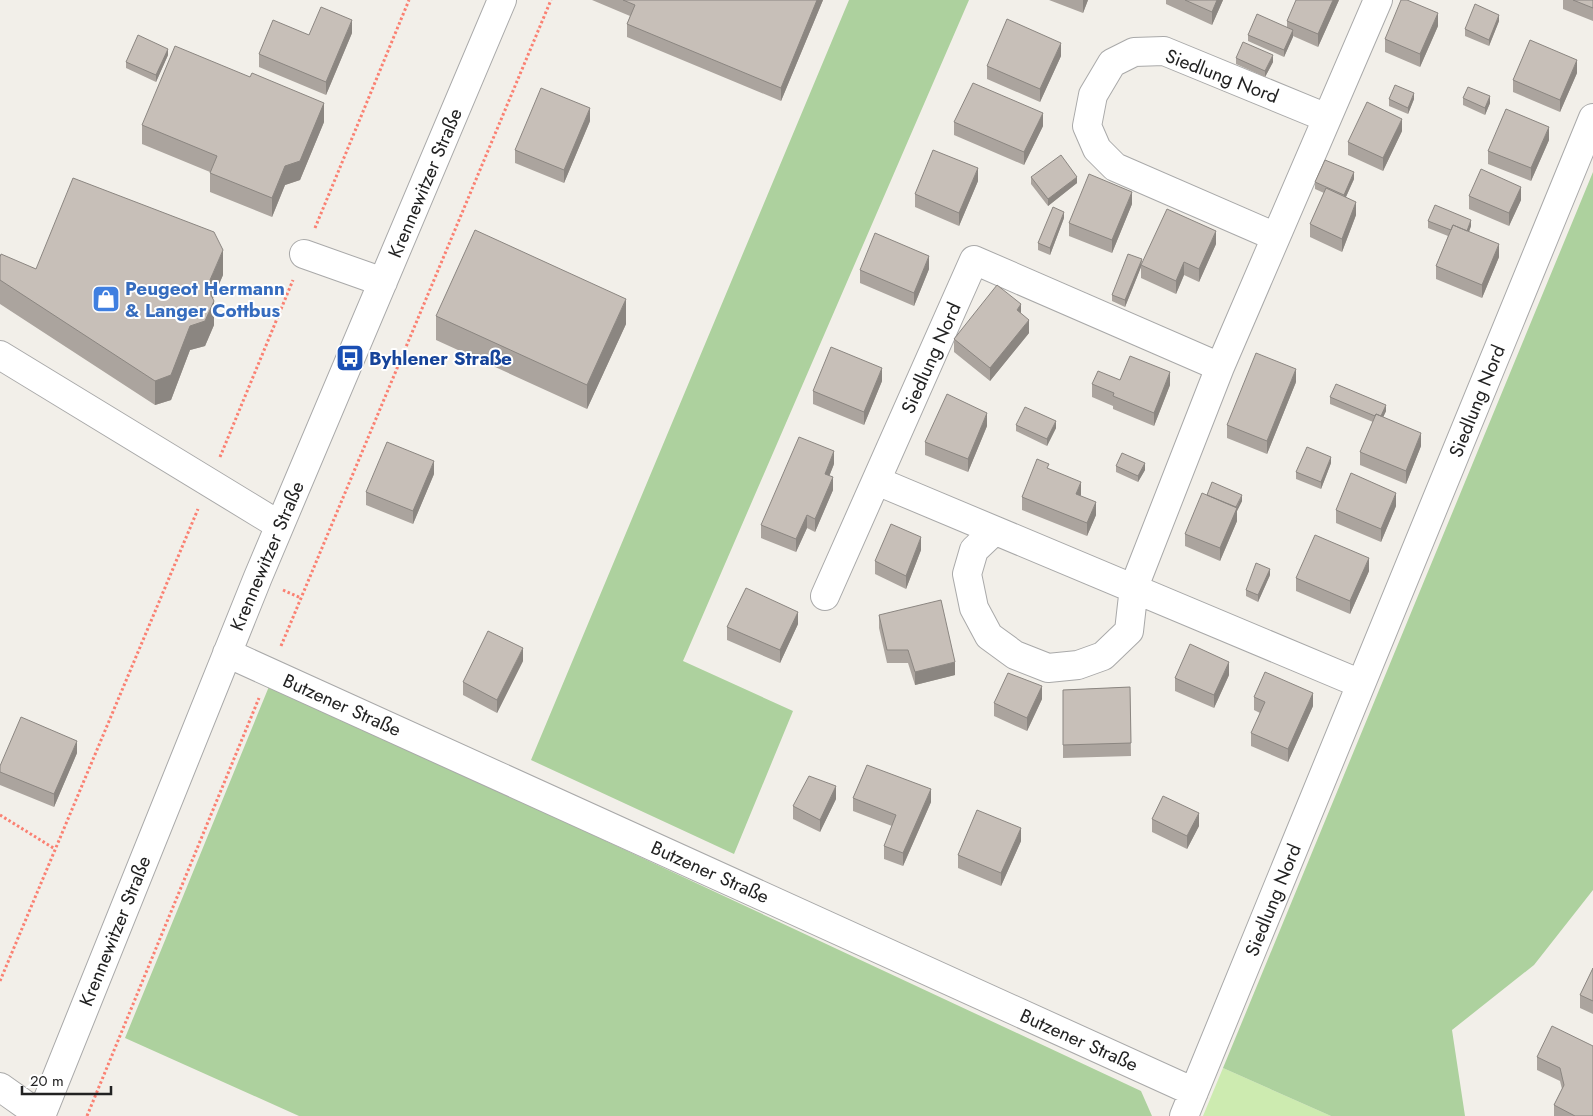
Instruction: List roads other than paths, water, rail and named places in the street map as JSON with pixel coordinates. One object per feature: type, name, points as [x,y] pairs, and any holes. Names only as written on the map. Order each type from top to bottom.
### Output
[{"type":"street","name":"Krennewitzer Straße","points":[[41,1116],[279,524],[502,0]]},
{"type":"street","points":[[994,531],[974,550],[967,574],[974,608],[989,636],[1016,655],[1048,668],[1078,665],[1103,656],[1129,631],[1134,587],[1220,366],[1378,0]]},
{"type":"street","name":"Siedlung Nord","points":[[1276,237],[1115,167],[1097,149],[1087,126],[1093,95],[1112,62],[1134,52],[1164,50],[1327,118]]},
{"type":"street","name":"Siedlung Nord","points":[[1189,1104],[1593,118]]},
{"type":"street","points":[[304,254],[383,282]]},
{"type":"street","name":"Siedlung Nord","points":[[825,596],[974,260],[1220,366]]},
{"type":"street","points":[[0,355],[279,524]]},
{"type":"street","points":[[877,480],[994,531],[1134,587],[1361,684]]},
{"type":"street","name":"Butzener Straße","points":[[226,653],[1189,1104]]},
{"type":"street","points":[[0,1087],[41,1116]]},
{"type":"street","points":[[0,1105],[41,1116]]},
{"type":"place","name":"Peugeot Hermann & Langer Cottbus","points":[[106,299]]},
{"type":"place","name":"Byhlener Straße","points":[[350,358]]}]
